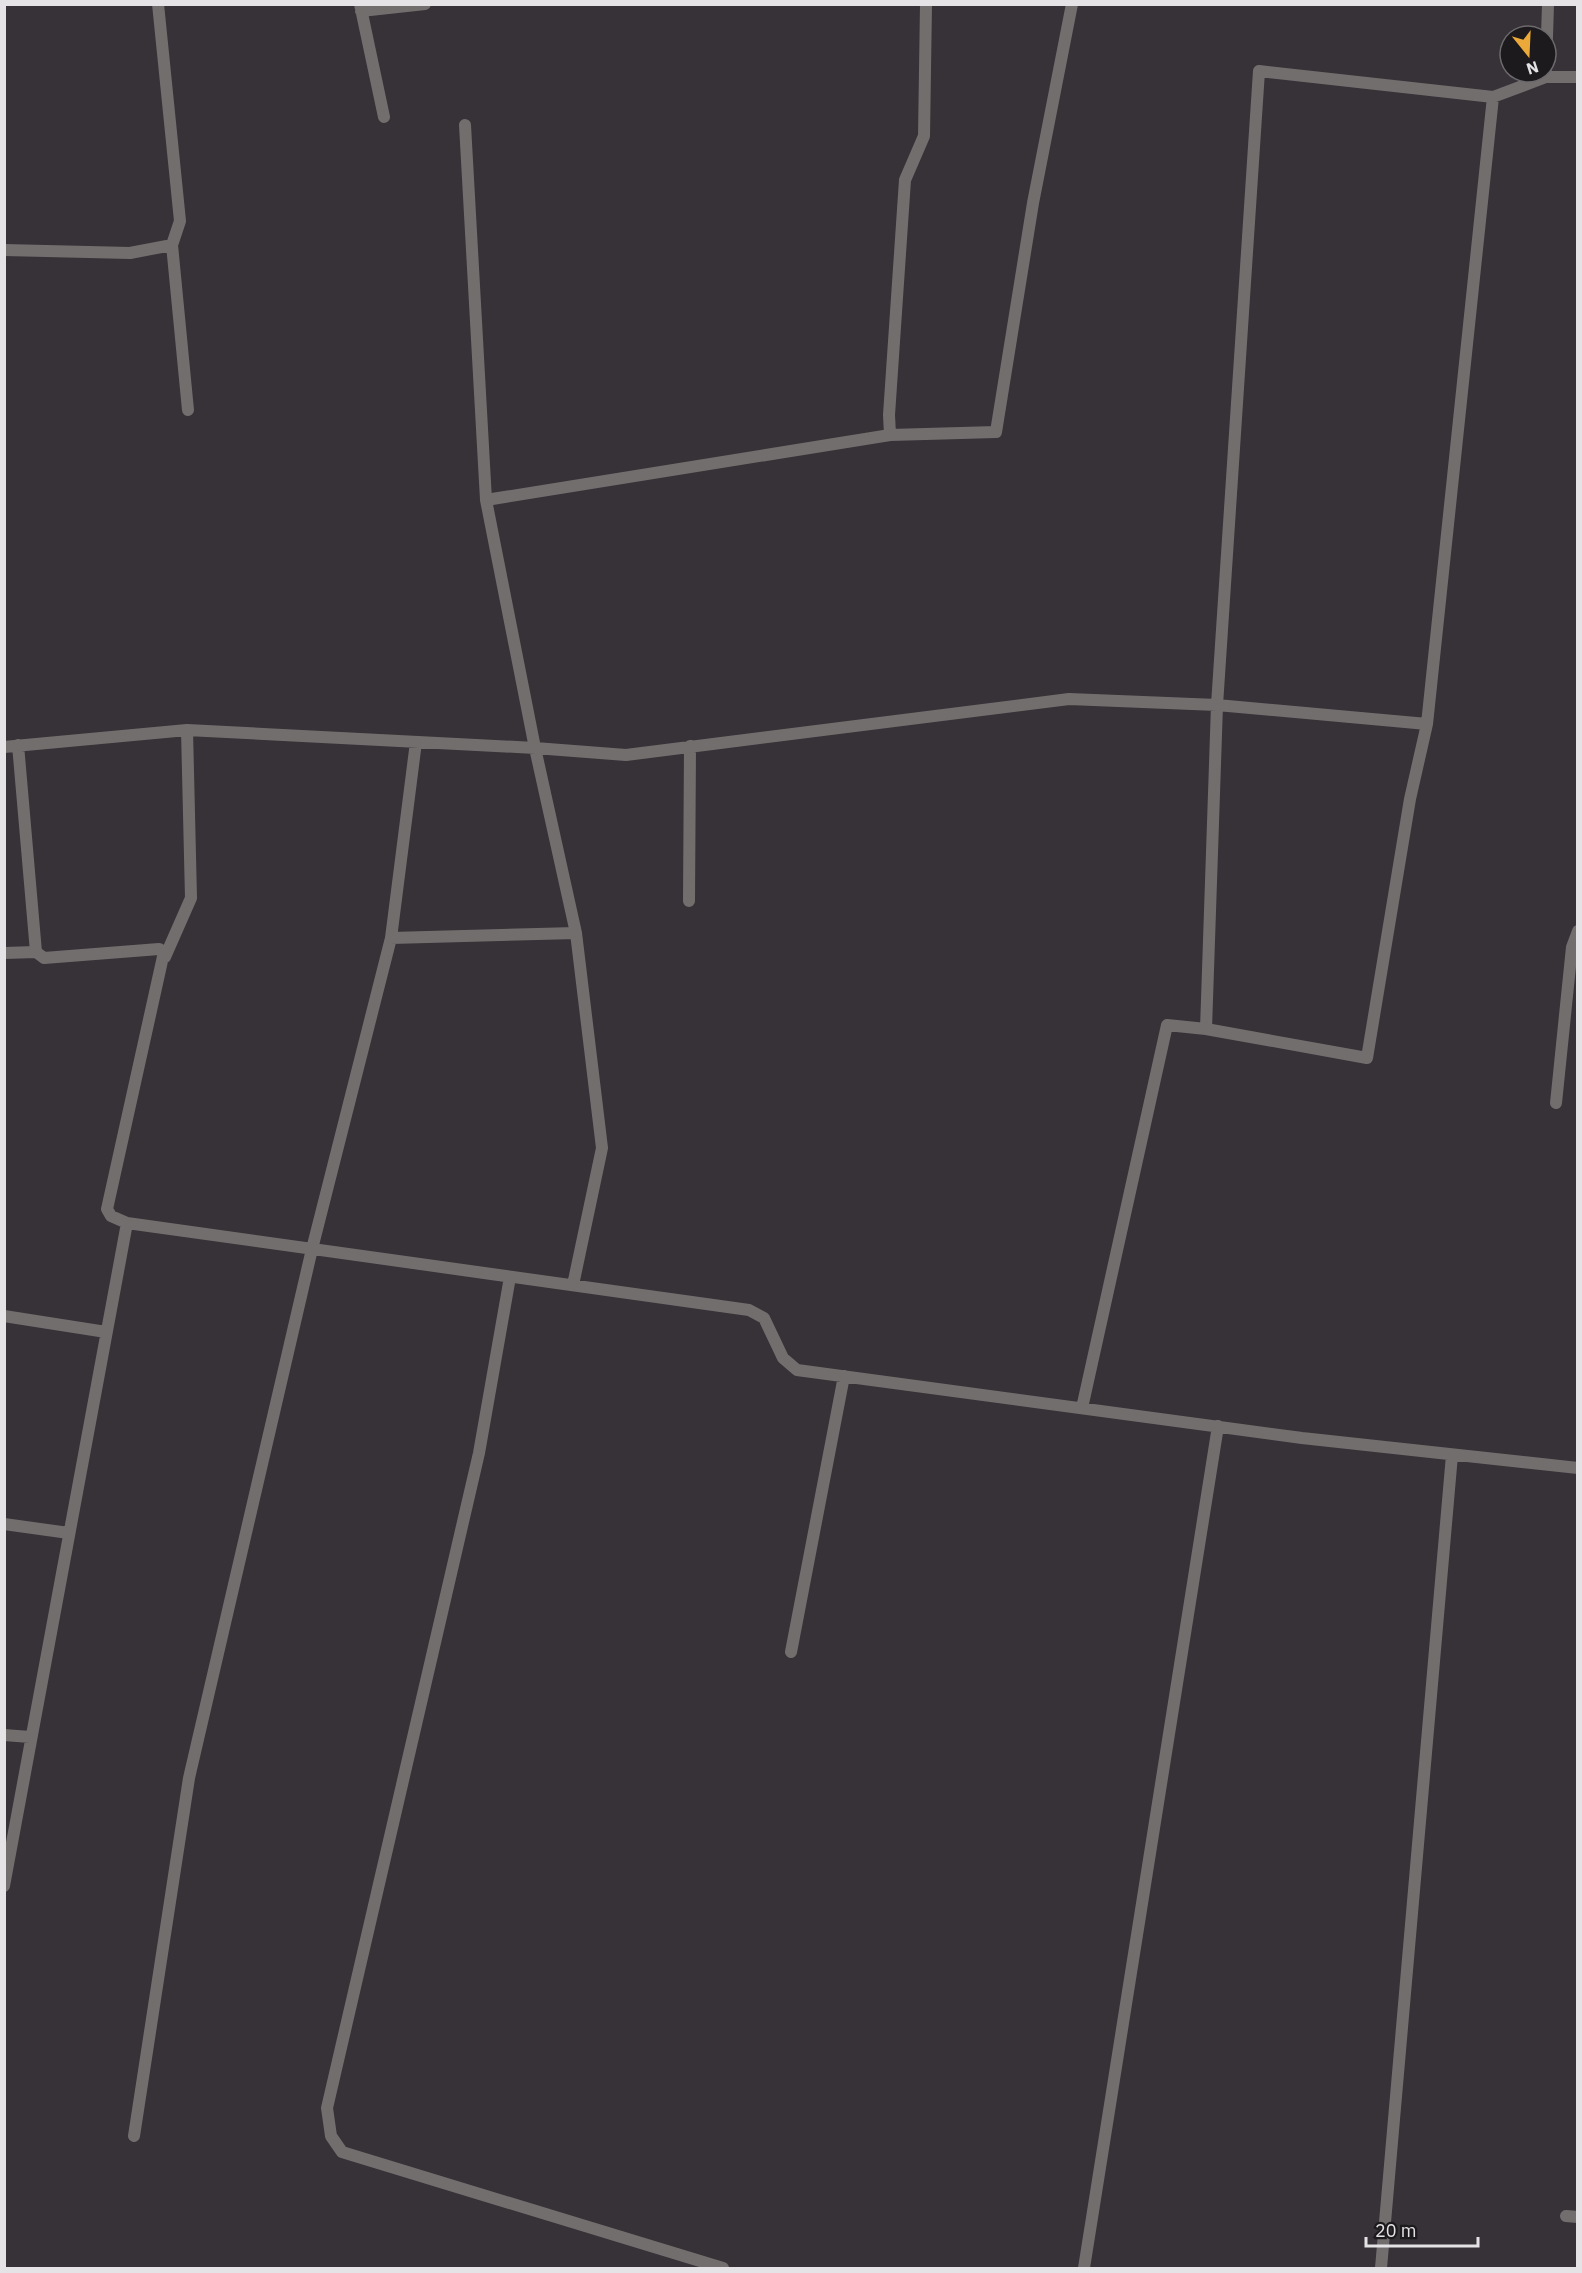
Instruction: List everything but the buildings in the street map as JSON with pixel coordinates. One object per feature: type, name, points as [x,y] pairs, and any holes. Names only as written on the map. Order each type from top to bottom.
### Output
[{"type":"street","points":[[158,4],[180,221],[172,245],[188,410]]},
{"type":"street","points":[[384,117],[360,8],[425,4]]},
{"type":"street","points":[[890,435],[889,415],[905,180],[924,136],[926,4]]},
{"type":"street","points":[[486,500],[890,435],[996,432],[1033,203],[1072,4]]},
{"type":"street","points":[[1547,24],[1548,4]]},
{"type":"street","points":[[1206,1029],[1217,705],[1259,71],[1493,98],[1523,84]]},
{"type":"street","points":[[1558,74],[1578,77]]},
{"type":"street","points":[[1082,1408],[1167,1025],[1206,1029],[1367,1058],[1410,799],[1427,724],[1493,98]]},
{"type":"street","points":[[465,125],[486,500],[535,748],[576,933],[602,1148],[573,1285]]},
{"type":"street","points":[[4,250],[130,253],[172,245]]},
{"type":"street","points":[[4,747],[187,730],[626,754],[1069,699],[1217,705],[1427,724]]},
{"type":"street","points":[[187,730],[191,898],[165,957],[107,1209],[111,1216],[127,1223],[749,1310],[764,1318],[783,1358],[797,1370],[1302,1438],[1578,1468]]},
{"type":"street","points":[[134,2136],[189,1778],[312,1249],[391,938],[416,742]]},
{"type":"street","points":[[18,745],[36,952]]},
{"type":"street","points":[[689,900],[690,746]]},
{"type":"street","points":[[1556,1103],[1572,947],[1578,931]]},
{"type":"street","points":[[391,938],[576,933]]},
{"type":"street","points":[[4,953],[36,952],[44,958],[159,950],[164,952],[165,957]]},
{"type":"street","points":[[4,1886],[127,1223]]},
{"type":"street","points":[[510,1277],[479,1453],[327,2108],[331,2136],[342,2152],[723,2268]]},
{"type":"street","points":[[4,1316],[106,1332]]},
{"type":"street","points":[[791,1652],[844,1376]]},
{"type":"street","points":[[1084,2268],[1218,1426]]},
{"type":"street","points":[[1381,2268],[1452,1455]]},
{"type":"street","points":[[4,1524],[69,1533]]},
{"type":"street","points":[[4,1735],[30,1737]]}]
